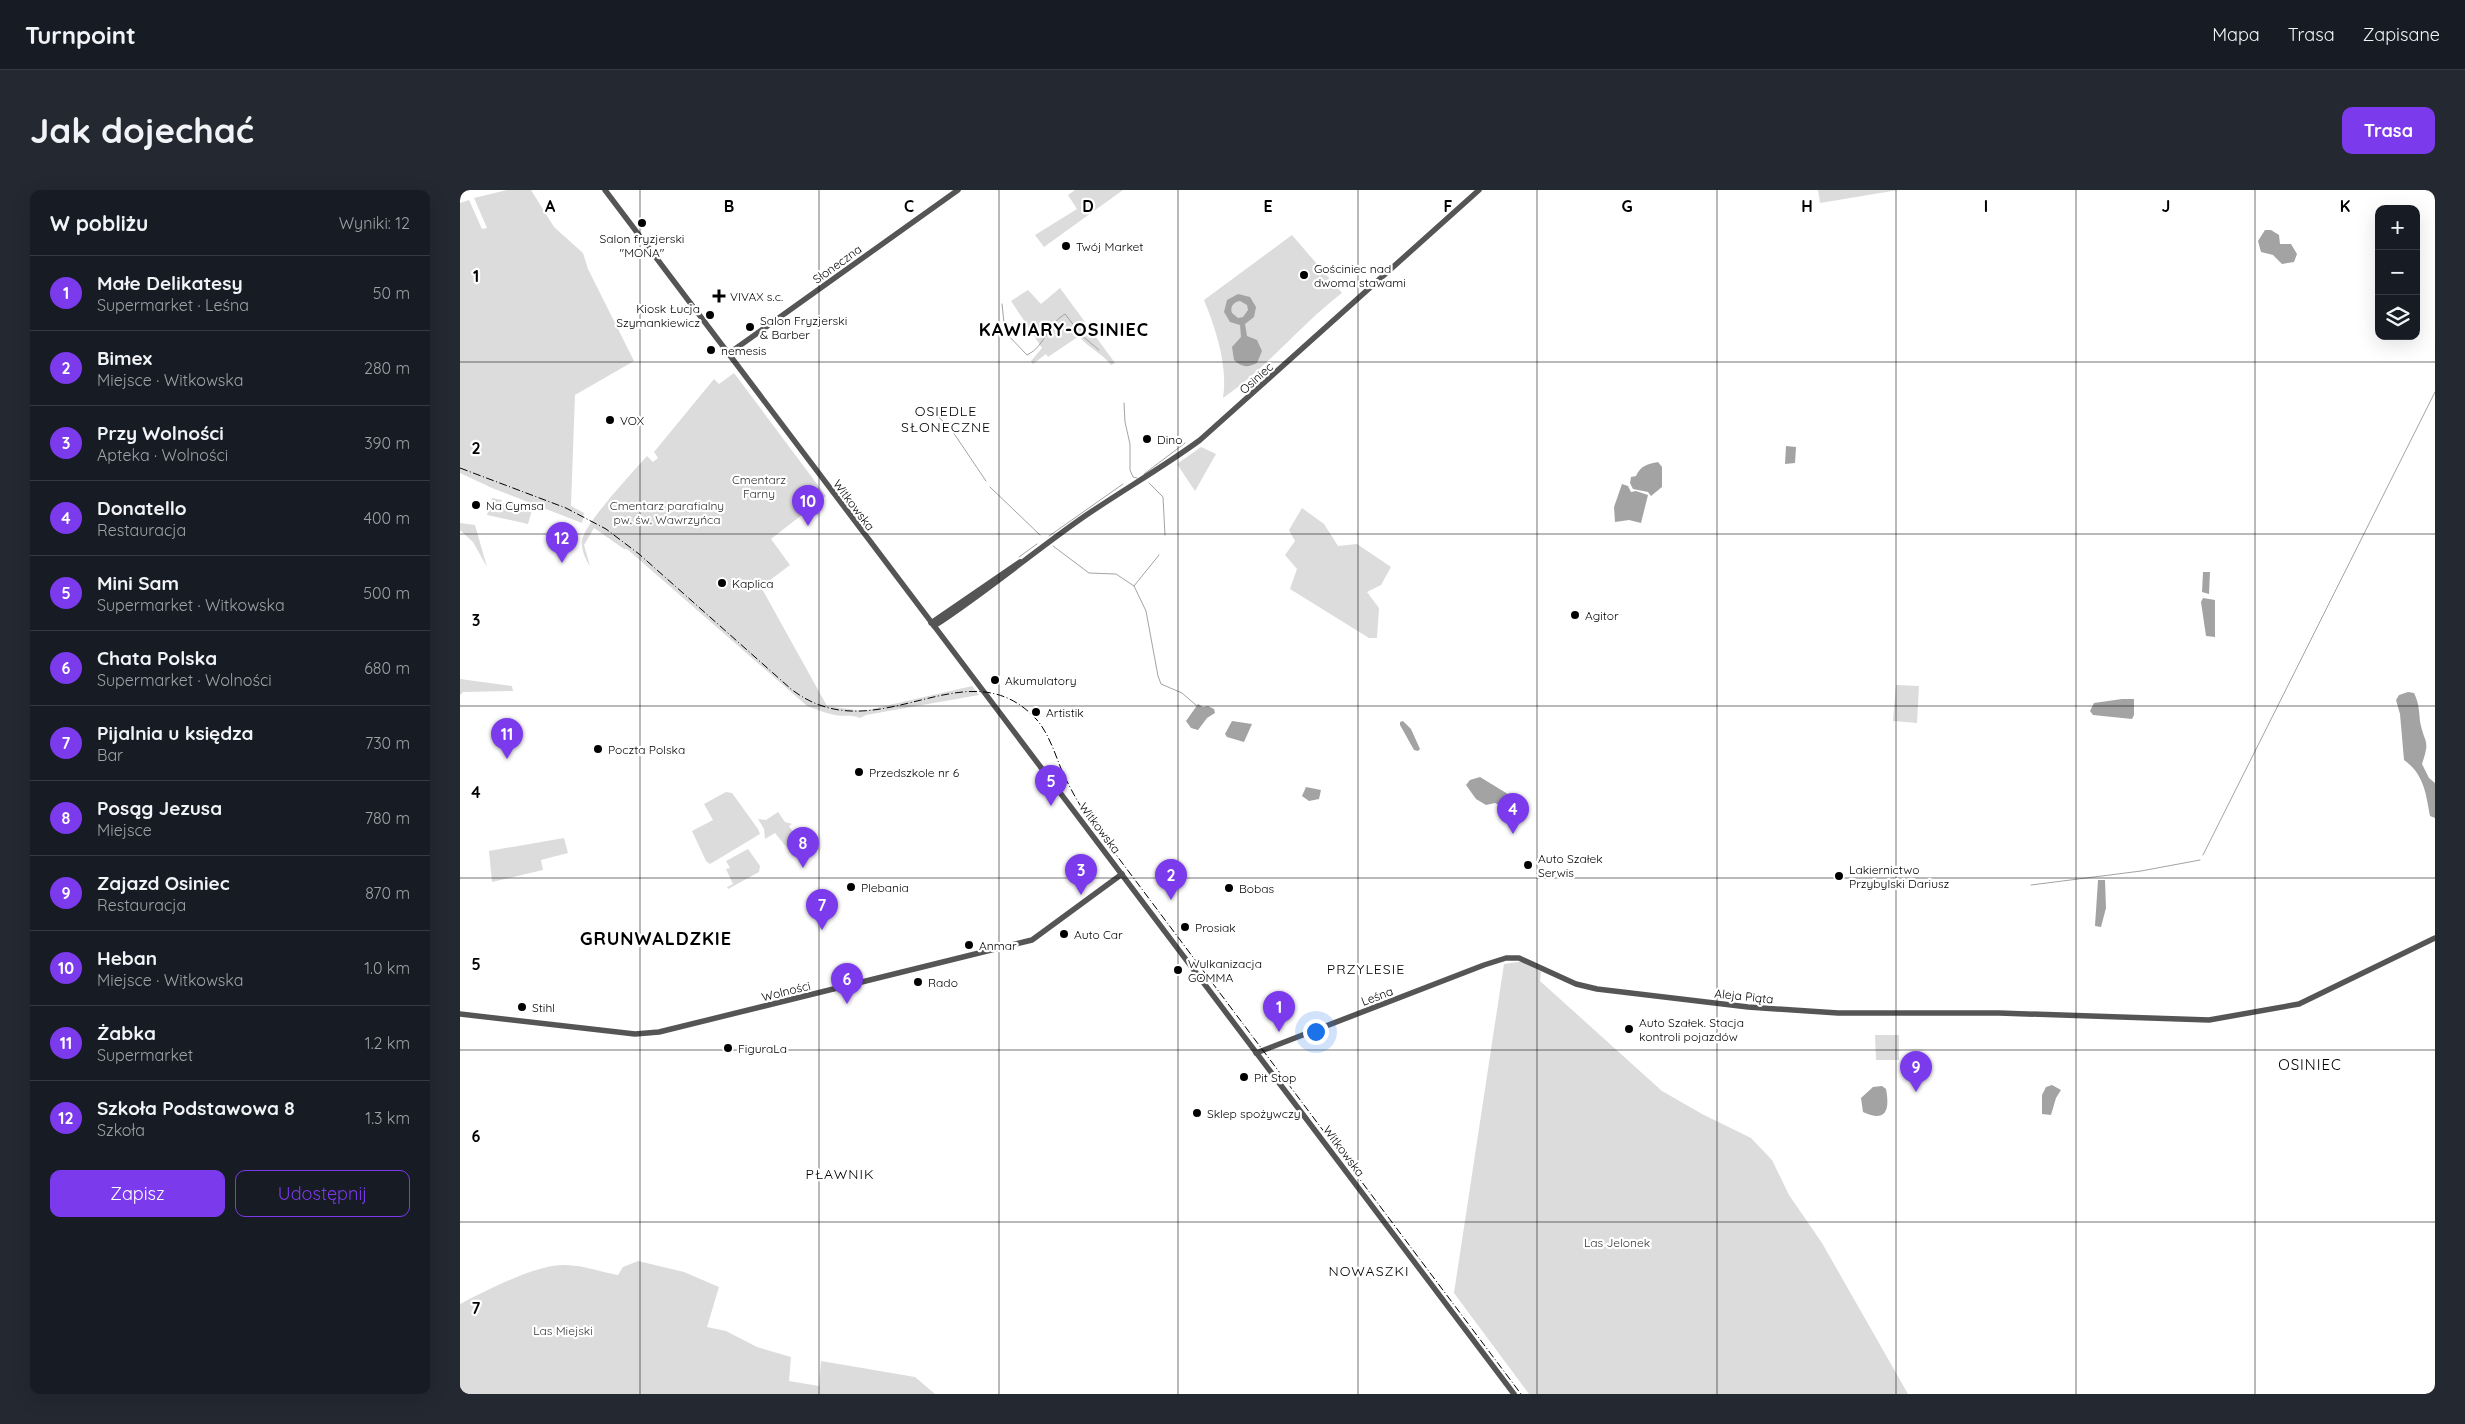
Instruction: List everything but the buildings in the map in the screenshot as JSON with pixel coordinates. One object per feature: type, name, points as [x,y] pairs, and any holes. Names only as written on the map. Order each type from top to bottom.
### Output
[{"type":"street","name":"Witkowska","points":[[605,190],[1514,1394]]},
{"type":"street","name":"Słoneczna","points":[[728,354],[958,190]]},
{"type":"street","name":"Osiniec","points":[[932,624],[1014,570],[1028,557],[1206,435],[1478,190]]},
{"type":"street","name":"Wolności","points":[[460,1014],[635,1034],[659,1032],[1032,940],[1122,874]]},
{"type":"street","name":"Aleja Piąta","points":[[1534,963],[1576,984],[1597,989],[1740,1006],[1838,1013],[1957,1013],[2193,1021],[2228,1018],[2299,1004],[2435,938]]},
{"type":"street","name":"Leśna","points":[[1256,1053],[1500,959],[1519,958],[1534,963]]},
{"type":"green space","points":[[507,190],[531,190],[554,227],[583,253],[588,269],[634,361],[575,395],[571,506],[584,513],[582,523],[492,488],[460,473],[460,203],[469,200],[482,229],[487,228],[474,198]]},
{"type":"green space","points":[[1075,190],[1123,190],[1044,247],[1035,235],[1077,209],[1068,195]]},
{"type":"green space","points":[[1818,190],[1898,190],[1820,203]]},
{"type":"green space","points":[[1292,235],[1342,293],[1269,360],[1223,398],[1224,373],[1220,348],[1204,300]]},
{"type":"green space","points":[[1060,288],[1115,363],[1111,365],[1079,336],[1048,357],[1046,354],[1033,364],[1031,361],[1042,348],[1011,301],[1028,290],[1041,304]]},
{"type":"green space","points":[[734,373],[826,496],[771,539],[790,565],[761,587],[827,706],[863,711],[972,686],[979,695],[866,715],[860,718],[824,712],[807,706],[627,549],[624,549],[594,528],[584,545],[590,566],[584,554],[582,540],[591,522],[647,456],[653,462],[658,458],[654,452],[714,379],[719,384]]},
{"type":"green space","points":[[1201,447],[1216,454],[1195,491],[1177,464]]},
{"type":"green space","points":[[492,498],[502,500],[499,514],[502,503],[532,510],[528,524],[487,515]]},
{"type":"green space","points":[[1302,508],[1324,524],[1338,546],[1357,544],[1391,567],[1381,585],[1367,592],[1379,608],[1377,638],[1369,638],[1290,589],[1297,569],[1285,555],[1295,541],[1289,530]]},
{"type":"green space","points":[[460,523],[475,525],[487,567],[473,542],[460,530]]},
{"type":"green space","points":[[460,679],[512,686],[513,691],[463,692],[460,695]]},
{"type":"green space","points":[[1896,685],[1919,686],[1917,723],[1893,721]]},
{"type":"green space","points":[[726,792],[732,793],[760,834],[710,864],[706,861],[692,831],[713,820],[704,804]]},
{"type":"green space","points":[[778,812],[785,822],[792,824],[789,826],[800,842],[788,849],[775,833],[765,839],[764,829],[758,819],[766,820]]},
{"type":"green space","points":[[564,838],[568,853],[541,860],[543,870],[492,882],[489,851]]},
{"type":"green space","points":[[748,849],[760,866],[759,872],[728,889],[727,887],[733,884],[726,869],[730,868],[726,861]]},
{"type":"green space","name":"Las Jelonek","points":[[1525,961],[1541,972],[1540,981],[1662,1091],[1702,1114],[1751,1138],[1772,1160],[1789,1195],[1822,1243],[1908,1394],[1529,1394],[1454,1293],[1504,964]]},
{"type":"green space","points":[[1875,1035],[1899,1035],[1899,1060],[1876,1060]]},
{"type":"green space","name":"Las Miejski","points":[[638,1261],[684,1272],[719,1287],[707,1327],[726,1331],[757,1347],[791,1357],[789,1381],[819,1386],[821,1361],[915,1377],[935,1394],[460,1394],[460,1304],[511,1279],[540,1269],[571,1265],[618,1275],[623,1267]]},
{"type":"shaded area","points":[[2265,230],[2271,230],[2279,235],[2280,244],[2291,244],[2297,254],[2294,262],[2282,264],[2273,255],[2261,252],[2258,241]]},
{"type":"shaded area","points":[[1238,294],[1250,297],[1256,307],[1254,317],[1245,324],[1247,336],[1257,340],[1262,351],[1257,363],[1254,365],[1245,366],[1234,360],[1232,347],[1241,337],[1240,325],[1230,322],[1224,312],[1227,300]],"holes":[[[1240,301],[1247,305],[1248,310],[1243,317],[1238,318],[1231,311],[1236,302]]]},
{"type":"shaded area","points":[[1786,446],[1796,447],[1795,463],[1785,464]]},
{"type":"shaded area","points":[[1658,462],[1662,467],[1662,487],[1651,496],[1648,492],[1633,489],[1630,483],[1631,477],[1636,476],[1640,469],[1645,466]]},
{"type":"shaded area","points":[[1622,484],[1628,486],[1631,492],[1636,491],[1648,495],[1641,523],[1629,520],[1615,522],[1614,507]]},
{"type":"shaded area","points":[[2203,572],[2210,572],[2209,594],[2202,592]]},
{"type":"shaded area","points":[[2203,598],[2215,600],[2215,637],[2206,636],[2201,602]]},
{"type":"shaded area","points":[[2408,692],[2414,693],[2419,707],[2420,721],[2426,741],[2426,750],[2422,764],[2429,778],[2435,783],[2435,818],[2430,816],[2420,778],[2404,760],[2400,714],[2396,700],[2399,695]]},
{"type":"shaded area","points":[[2134,699],[2134,715],[2132,719],[2093,715],[2090,711],[2094,703]]},
{"type":"shaded area","points":[[1198,704],[1214,709],[1215,713],[1207,718],[1198,730],[1191,728],[1186,721]]},
{"type":"shaded area","points":[[1232,721],[1252,724],[1244,742],[1227,737],[1225,734]]},
{"type":"shaded area","points":[[1403,721],[1411,729],[1420,749],[1418,751],[1414,750],[1400,725],[1400,722]]},
{"type":"shaded area","points":[[1480,777],[1516,799],[1523,811],[1522,815],[1518,815],[1495,803],[1486,805],[1476,799],[1466,785],[1470,780]]},
{"type":"shaded area","points":[[1306,787],[1321,790],[1319,799],[1309,801],[1302,796]]},
{"type":"shaded area","points":[[2098,880],[2105,880],[2106,908],[2101,927],[2095,926]]},
{"type":"shaded area","points":[[2052,1085],[2061,1090],[2056,1098],[2051,1115],[2042,1114],[2042,1095],[2046,1087]]},
{"type":"shaded area","points":[[1882,1086],[1886,1089],[1887,1096],[1885,1112],[1877,1116],[1863,1112],[1861,1098],[1873,1087]]},
{"type":"waterway","points":[[1002,304],[1005,332],[1027,355],[1038,347],[1054,324],[1065,314],[1079,332]]},
{"type":"waterway","points":[[1080,334],[1099,350]]},
{"type":"waterway","points":[[2203,855],[2435,392]]},
{"type":"waterway","points":[[1124,403],[1125,422],[1130,444],[1130,470],[1133,477],[1137,478]]},
{"type":"waterway","points":[[938,416],[955,435],[986,481]]},
{"type":"waterway","points":[[1144,474],[1185,443]]},
{"type":"waterway","points":[[1149,483],[1163,497],[1165,535]]},
{"type":"waterway","points":[[1049,536],[1123,484]]},
{"type":"waterway","points":[[990,487],[1040,535]]},
{"type":"waterway","points":[[1019,557],[1037,544]]},
{"type":"waterway","points":[[1053,546],[1089,573],[1116,574],[1134,586]]},
{"type":"waterway","points":[[1159,555],[1134,586],[1146,611],[1161,684],[1182,693],[1197,706]]},
{"type":"waterway","points":[[2031,885],[2141,871],[2200,860]]},
{"type":"railway","points":[[460,468],[566,508],[606,529],[639,554],[791,689],[823,706],[856,711],[888,708],[951,694],[981,692],[1010,699],[1037,720],[1048,738],[1071,790],[1090,820],[1521,1394]]},
{"type":"place","name":"Salon fryzjerski \"MONA\"","points":[[642,223]]},
{"type":"place","name":"Twój Market","points":[[1066,246]]},
{"type":"place","name":"Gościniec nad dwoma stawami","points":[[1304,275]]},
{"type":"place","name":"VIVAX s.c.","points":[[719,296]]},
{"type":"place","name":"Kiosk Łucja Szymankiewicz","points":[[710,315]]},
{"type":"place","name":"Salon Fryzjerski & Barber","points":[[750,327]]},
{"type":"place","name":"nemesis","points":[[711,350]]},
{"type":"place","name":"VOX","points":[[610,420]]},
{"type":"place","name":"Dino","points":[[1147,439]]},
{"type":"place","name":"Na Cymsa","points":[[476,505]]},
{"type":"place","name":"Heban","points":[[808,526]]},
{"type":"place","name":"Szkoła Podstawowa 8","points":[[562,563]]},
{"type":"place","name":"Kaplica","points":[[722,583]]},
{"type":"place","name":"Agitor","points":[[1575,615]]},
{"type":"place","name":"Akumulatory","points":[[995,680]]},
{"type":"place","name":"Artistik","points":[[1036,712]]},
{"type":"place","name":"Poczta Polska","points":[[598,749]]},
{"type":"place","name":"Żabka","points":[[507,759]]},
{"type":"place","name":"Przedszkole nr 6","points":[[859,772]]},
{"type":"place","name":"Mini Sam","points":[[1051,806]]},
{"type":"place","name":"Donatello","points":[[1513,834]]},
{"type":"place","name":"Auto Szałek Serwis","points":[[1528,865]]},
{"type":"place","name":"Posąg Jezusa","points":[[803,868]]},
{"type":"place","name":"Lakiernictwo Przybylski Dariusz","points":[[1839,876]]},
{"type":"place","name":"Plebania","points":[[851,887]]},
{"type":"place","name":"Bobas","points":[[1229,888]]},
{"type":"place","name":"Przy Wolności","points":[[1081,895]]},
{"type":"place","name":"Bimex","points":[[1171,900]]},
{"type":"place","name":"Prosiak","points":[[1185,927]]},
{"type":"place","name":"Pijalnia u księdza","points":[[822,930]]},
{"type":"place","name":"Auto Car","points":[[1064,934]]},
{"type":"place","name":"Anmar","points":[[969,945]]},
{"type":"place","name":"Wulkanizacja GOMMA","points":[[1178,970]]},
{"type":"place","name":"Rado","points":[[918,982]]},
{"type":"place","name":"Chata Polska","points":[[847,1004]]},
{"type":"place","name":"Stihl","points":[[522,1007]]},
{"type":"place","name":"Auto Szałek. Stacja kontroli pojazdów","points":[[1629,1029]]},
{"type":"place","name":"Małe Delikatesy","points":[[1279,1032]]},
{"type":"place","name":"FiguraLa","points":[[728,1048]]},
{"type":"place","name":"Pit Stop","points":[[1244,1077]]},
{"type":"place","name":"Zajazd Osiniec","points":[[1916,1092]]},
{"type":"place","name":"Sklep spożywczy","points":[[1197,1113]]},
{"type":"district","name":"KAWIARY-OSINIEC","points":[[1064,329]]},
{"type":"district","name":"OSIEDLE SŁONECZNE","points":[[946,420]]},
{"type":"district","name":"GRUNWALDZKIE","points":[[656,938]]},
{"type":"district","name":"PRZYLESIE","points":[[1366,969]]},
{"type":"district","name":"OSINIEC","points":[[2310,1064]]},
{"type":"district","name":"PŁAWNIK","points":[[840,1174]]},
{"type":"district","name":"NOWASZKI","points":[[1369,1271]]},
{"type":"park label","name":"Cmentarz Farny","points":[[759,486]]},
{"type":"park label","name":"Cmentarz parafialny pw. św. Wawrzyńca","points":[[667,512]]}]
